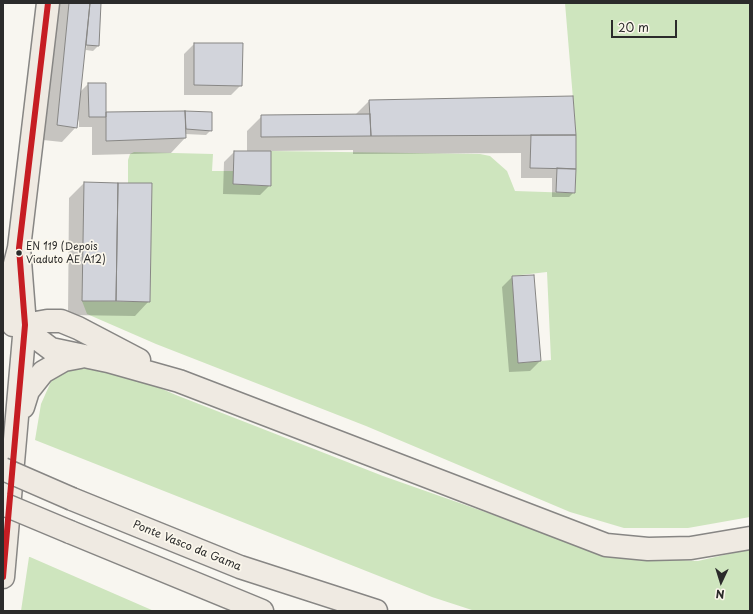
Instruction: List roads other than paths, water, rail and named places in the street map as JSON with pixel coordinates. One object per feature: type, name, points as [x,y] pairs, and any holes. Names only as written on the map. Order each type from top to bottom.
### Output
[{"type":"main road","points":[[3,311],[19,248],[48,3]]},
{"type":"main road","points":[[3,577],[25,325],[19,248]]},
{"type":"main road","points":[[3,324],[25,325],[47,321],[61,321],[95,336],[179,381]]},
{"type":"main road","points":[[25,325],[39,340],[51,349],[94,358],[179,381],[606,546],[648,549],[691,548],[750,538]]},
{"type":"main road","points":[[16,427],[28,391],[43,372],[64,360],[78,357],[94,358]]},
{"type":"main road","name":"Ponte Vasco da Gama","points":[[3,469],[72,499],[240,567],[376,611]]},
{"type":"main road","points":[[3,504],[262,611]]},
{"type":"place","name":"EN 119 (Depois Viaduto AE A12)","points":[[19,253]]}]
